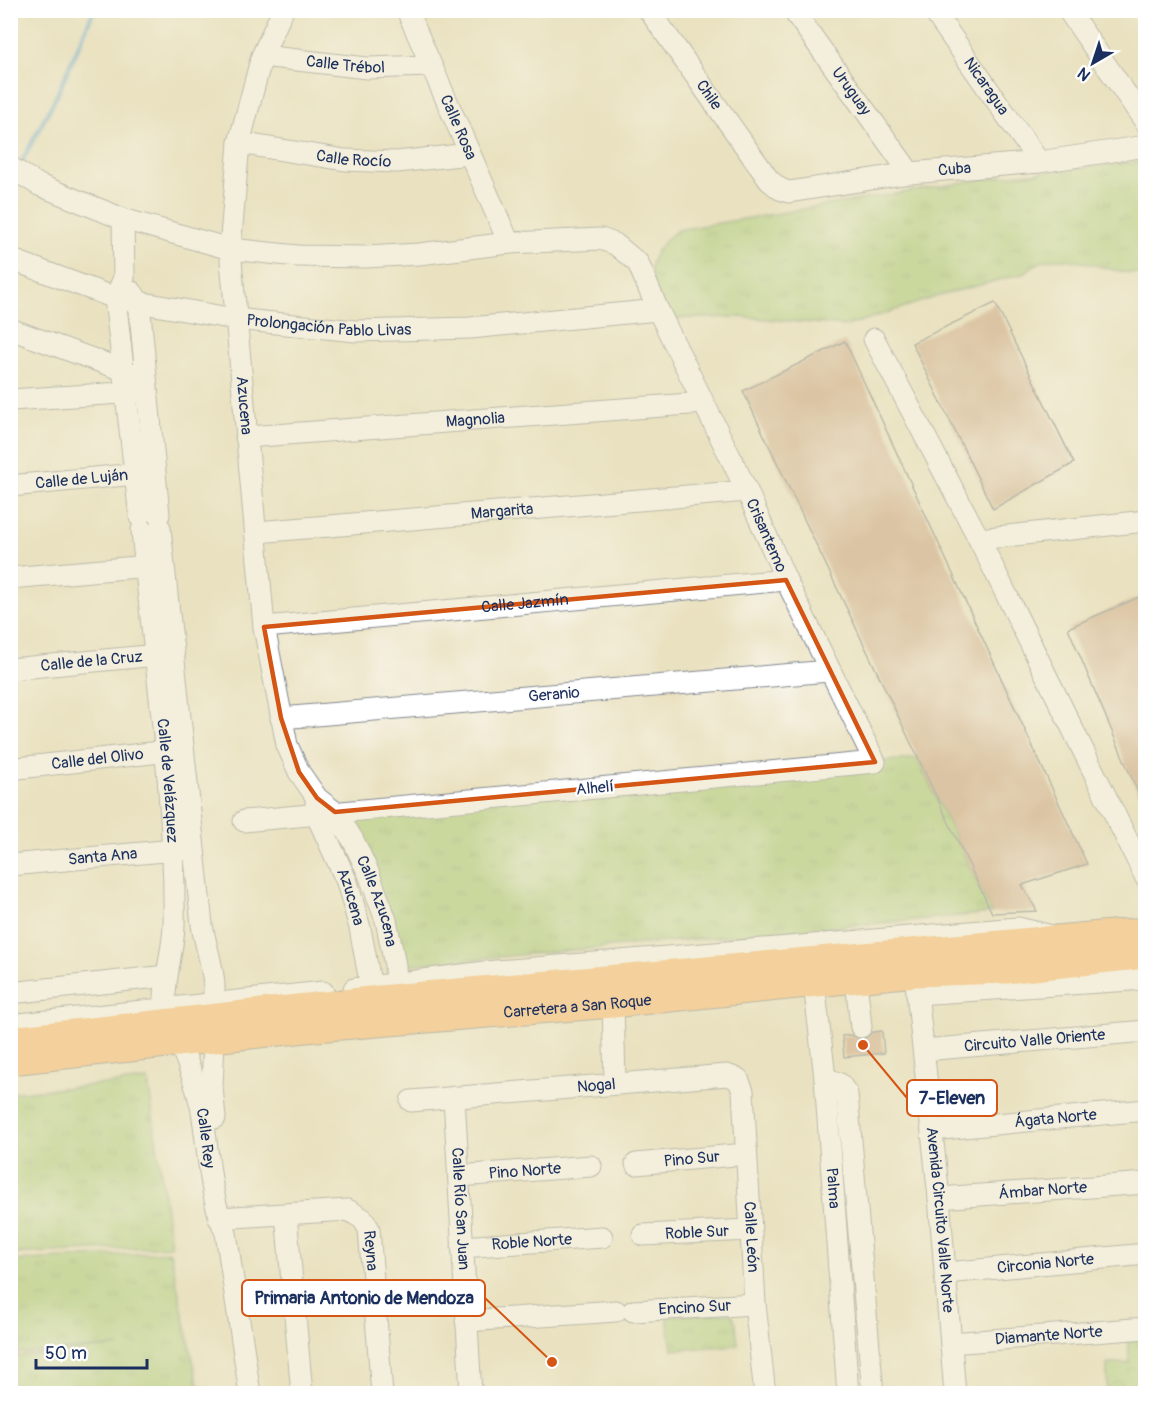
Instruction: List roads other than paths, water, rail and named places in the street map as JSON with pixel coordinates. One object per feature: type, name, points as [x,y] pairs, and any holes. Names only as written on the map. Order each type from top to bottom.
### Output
[{"type":"main road","points":[[960,972],[1044,949],[1057,940],[1146,931]]},
{"type":"main road","name":"Carretera a San Roque","points":[[10,1040],[195,1023],[385,994],[539,985],[1057,940]]},
{"type":"main road","name":"Carretera a San Roque","points":[[10,1061],[126,1050],[195,1023],[263,1034],[613,1004],[814,983],[856,980],[916,984],[960,972],[1006,970],[1146,955]]},
{"type":"main road","points":[[539,985],[613,1004],[639,988],[678,973]]},
{"type":"main road","points":[[316,1028],[360,1017],[385,994],[413,1011],[454,1016]]},
{"type":"street","name":"Azucena","points":[[283,10],[262,56],[238,143],[230,249],[264,627],[287,745],[299,772],[322,808]]},
{"type":"street","name":"Calle Rosa","points":[[406,10],[509,243]]},
{"type":"street","name":"Chile","points":[[649,10],[769,180]]},
{"type":"street","name":"Uruguay","points":[[793,10],[910,173]]},
{"type":"street","name":"Nicaragua","points":[[933,10],[1039,162]]},
{"type":"street","points":[[1068,10],[1146,123]]},
{"type":"street","name":"Calle Trébol","points":[[262,56],[367,68],[430,66]]},
{"type":"street","name":"Calle Rocío","points":[[238,143],[345,160],[387,162],[469,154]]},
{"type":"street","name":"Cuba","points":[[769,180],[780,189],[797,192],[910,173],[1039,162],[1146,146]]},
{"type":"street","points":[[10,166],[39,185],[123,219],[230,249],[298,256],[366,256],[419,254],[509,243]]},
{"type":"street","points":[[115,298],[124,278],[123,219]]},
{"type":"street","name":"Crisantemo","points":[[509,243],[601,239],[615,244],[638,263],[658,310],[747,491],[829,671],[875,762]]},
{"type":"street","name":"Prolongación Pablo Livas","points":[[10,259],[115,298],[235,319],[356,331],[470,328],[658,310]]},
{"type":"street","points":[[124,278],[139,302]]},
{"type":"street","name":"Calle de Velázquez","points":[[115,298],[125,392],[144,473],[175,750],[194,848],[202,926],[214,988],[195,1023],[165,999],[174,926],[172,850],[175,750]]},
{"type":"street","name":"Calle de Velázquez","points":[[139,302],[147,385],[144,473]]},
{"type":"street","points":[[10,328],[122,370],[147,385]]},
{"type":"street","points":[[874,339],[979,539],[1146,878]]},
{"type":"street","points":[[10,400],[125,392],[147,385]]},
{"type":"street","name":"Magnolia","points":[[246,437],[704,403]]},
{"type":"street","name":"Calle de Luján","points":[[10,486],[144,473]]},
{"type":"street","name":"Margarita","points":[[256,532],[747,491]]},
{"type":"street","points":[[979,539],[1146,521]]},
{"type":"street","points":[[10,578],[154,565]]},
{"type":"street","name":"Calle Jazmín","points":[[264,627],[786,580]]},
{"type":"street","name":"Calle de la Cruz","points":[[10,669],[165,654]]},
{"type":"street","name":"Geranio","points":[[280,717],[829,671]]},
{"type":"street","name":"Calle del Olivo","points":[[10,769],[175,750]]},
{"type":"street","name":"Alhelí","points":[[244,821],[322,808],[875,762]]},
{"type":"street","name":"Calle Azucena","points":[[322,808],[369,874],[386,920],[385,994]]},
{"type":"street","name":"Santa Ana","points":[[10,865],[194,848]]},
{"type":"street","points":[[174,926],[202,926]]},
{"type":"street","points":[[385,994],[485,972],[1018,928],[1042,932],[1057,940]]},
{"type":"street","points":[[167,976],[18,992],[21,1024],[195,1023]]},
{"type":"street","points":[[916,984],[1146,979]]},
{"type":"street","points":[[856,980],[861,1027]]},
{"type":"street","name":"Palma","points":[[814,983],[825,1078],[848,1394]]},
{"type":"street","name":"Avenida Circuito Valle Norte","points":[[916,984],[939,1198],[955,1394]]},
{"type":"street","points":[[613,1004],[615,1082]]},
{"type":"street","name":"Calle Rey","points":[[195,1023],[250,1394]]},
{"type":"street","name":"Calle Rey","points":[[195,1023],[207,1104]]},
{"type":"street","name":"Circuito Valle Oriente","points":[[924,1050],[1146,1031]]},
{"type":"street","name":"Nogal","points":[[411,1101],[615,1082],[727,1075],[738,1079]]},
{"type":"street","points":[[825,1078],[840,1084],[847,1094],[873,1394]]},
{"type":"street","name":"Calle León","points":[[738,1079],[743,1091],[755,1304],[765,1394]]},
{"type":"street","name":"Calle Río San Juan","points":[[454,1096],[471,1394]]},
{"type":"street","name":"Ágata Norte","points":[[932,1130],[1146,1110]]},
{"type":"street","name":"Pino Sur","points":[[636,1164],[746,1154]]},
{"type":"street","name":"Pino Norte","points":[[459,1176],[591,1167]]},
{"type":"street","name":"Ámbar Norte","points":[[939,1198],[1146,1183]]},
{"type":"street","name":"Reyna","points":[[225,1223],[286,1214],[348,1210],[367,1223],[382,1394]]},
{"type":"street","points":[[286,1214],[302,1394]]},
{"type":"street","name":"Roble Sur","points":[[643,1235],[750,1230]]},
{"type":"street","name":"Roble Norte","points":[[462,1246],[602,1237]]},
{"type":"street","name":"Circonia Norte","points":[[946,1273],[1146,1254]]},
{"type":"street","name":"Encino Sur","points":[[466,1321],[755,1304]]},
{"type":"street","name":"Diamante Norte","points":[[951,1342],[1146,1328]]},
{"type":"waterway","points":[[20,165],[57,95],[94,10]]},
{"type":"place","name":"7-Eleven","points":[[863,1045]]},
{"type":"place","name":"Primaria Antonio de Mendoza","points":[[552,1362]]}]
